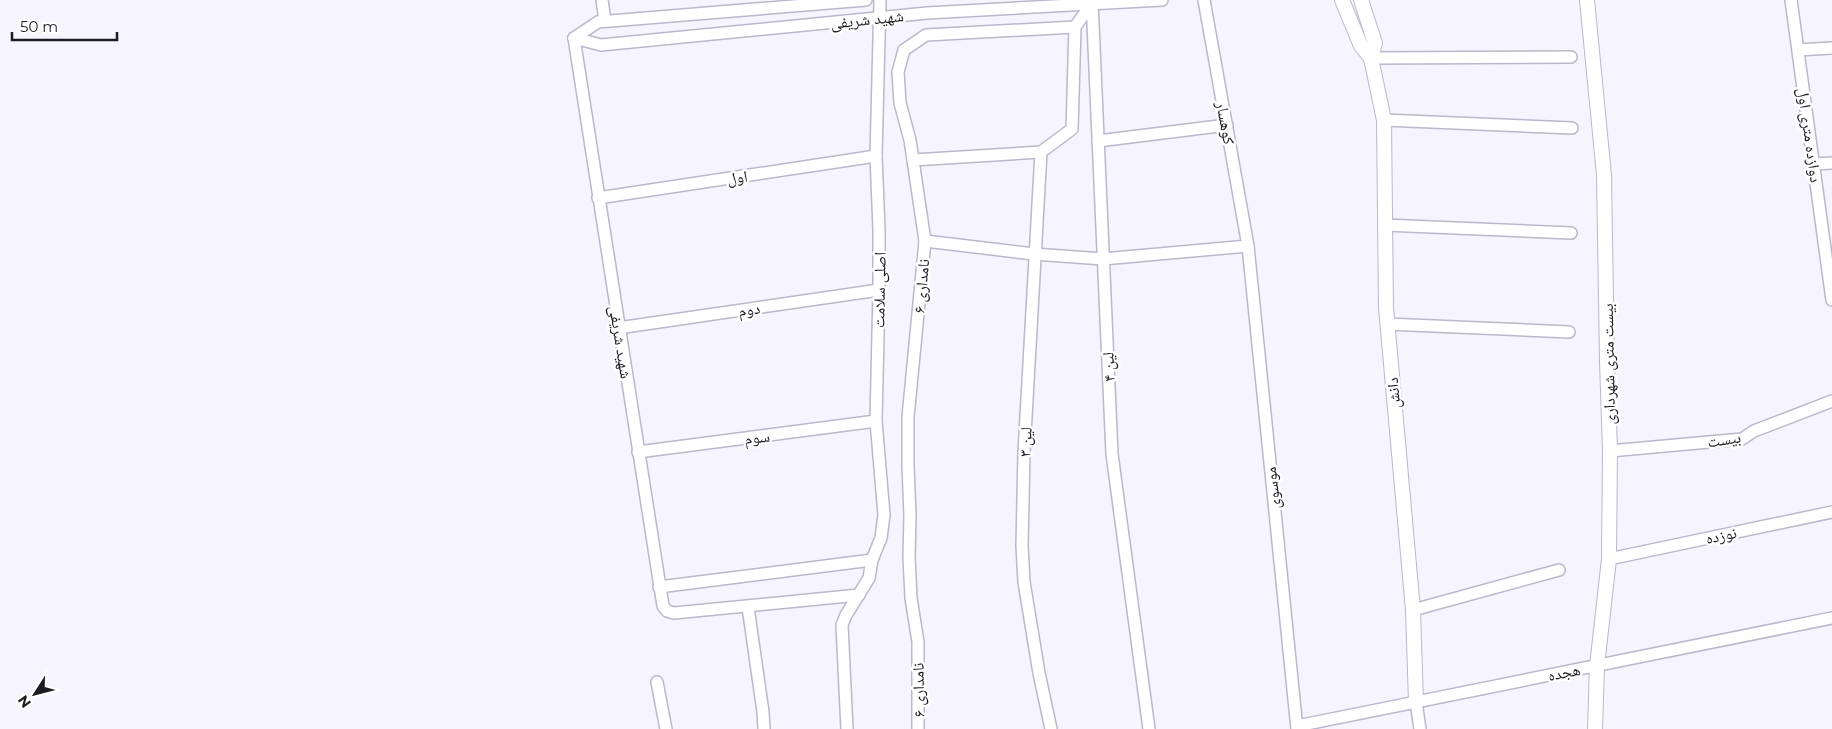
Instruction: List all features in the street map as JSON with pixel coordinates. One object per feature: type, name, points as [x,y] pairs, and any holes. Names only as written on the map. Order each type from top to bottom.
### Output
[{"type":"street","points":[[602,0],[605,21]]},
{"type":"street","name":"شهید شریفی","points":[[574,38],[598,22],[605,21],[866,0]]},
{"type":"street","name":"اصلی سلامت","points":[[847,729],[842,625],[846,615],[869,578],[872,560],[881,538],[884,515],[876,421],[879,229],[876,156],[880,0]]},
{"type":"street","name":"شهید شریفی","points":[[574,38],[601,45],[927,13],[1092,2],[1162,0]]},
{"type":"street","name":"کوهسار","points":[[1204,0],[1248,246]]},
{"type":"street","name":"دانش","points":[[1342,0],[1361,46],[1371,58]]},
{"type":"street","name":"دانش","points":[[1361,0],[1375,43],[1371,58],[1384,120],[1387,324],[1414,610],[1416,702],[1420,729]]},
{"type":"street","name":"بیست متری شهرداری","points":[[1587,0],[1604,174],[1610,451],[1609,559],[1597,666],[1595,729]]},
{"type":"street","name":"دوازده متری اول","points":[[1791,0],[1832,294]]},
{"type":"street","points":[[913,160],[1041,152],[1072,129],[1075,27],[1092,2]]},
{"type":"street","name":"لین ۴","points":[[1092,2],[1112,454],[1149,729]]},
{"type":"street","name":"نامداری ۶","points":[[918,729],[918,642],[911,598],[908,557],[910,516],[908,417],[925,241],[910,140],[900,103],[898,72],[904,50],[926,35],[1075,27]]},
{"type":"street","name":"شهید شریفی","points":[[574,38],[662,606],[667,611],[674,613],[859,595]]},
{"type":"street","points":[[1798,50],[1832,48]]},
{"type":"street","points":[[1371,58],[1571,57]]},
{"type":"street","points":[[1384,120],[1572,128]]},
{"type":"street","points":[[1098,141],[1227,125]]},
{"type":"street","name":"لین ۳","points":[[1041,152],[1023,480],[1022,546],[1024,582],[1039,673],[1051,729]]},
{"type":"street","name":"اول","points":[[598,198],[876,156]]},
{"type":"street","points":[[1814,164],[1832,163]]},
{"type":"street","points":[[1385,225],[1571,233]]},
{"type":"street","points":[[925,241],[1034,254],[1103,259],[1248,246]]},
{"type":"street","name":"موسوی","points":[[1248,246],[1297,728]]},
{"type":"street","name":"دوم","points":[[618,328],[879,290]]},
{"type":"street","points":[[1387,324],[1569,332]]},
{"type":"street","name":"بیست","points":[[1610,451],[1742,439],[1754,431],[1832,401]]},
{"type":"street","name":"سوم","points":[[638,452],[876,421]]},
{"type":"street","name":"نوزده","points":[[1609,559],[1832,512]]},
{"type":"street","points":[[658,587],[872,560]]},
{"type":"street","points":[[1414,610],[1559,570]]},
{"type":"street","points":[[748,607],[764,729]]},
{"type":"street","name":"هجده","points":[[1297,728],[1416,702],[1832,618]]},
{"type":"street","points":[[657,682],[666,729]]}]
